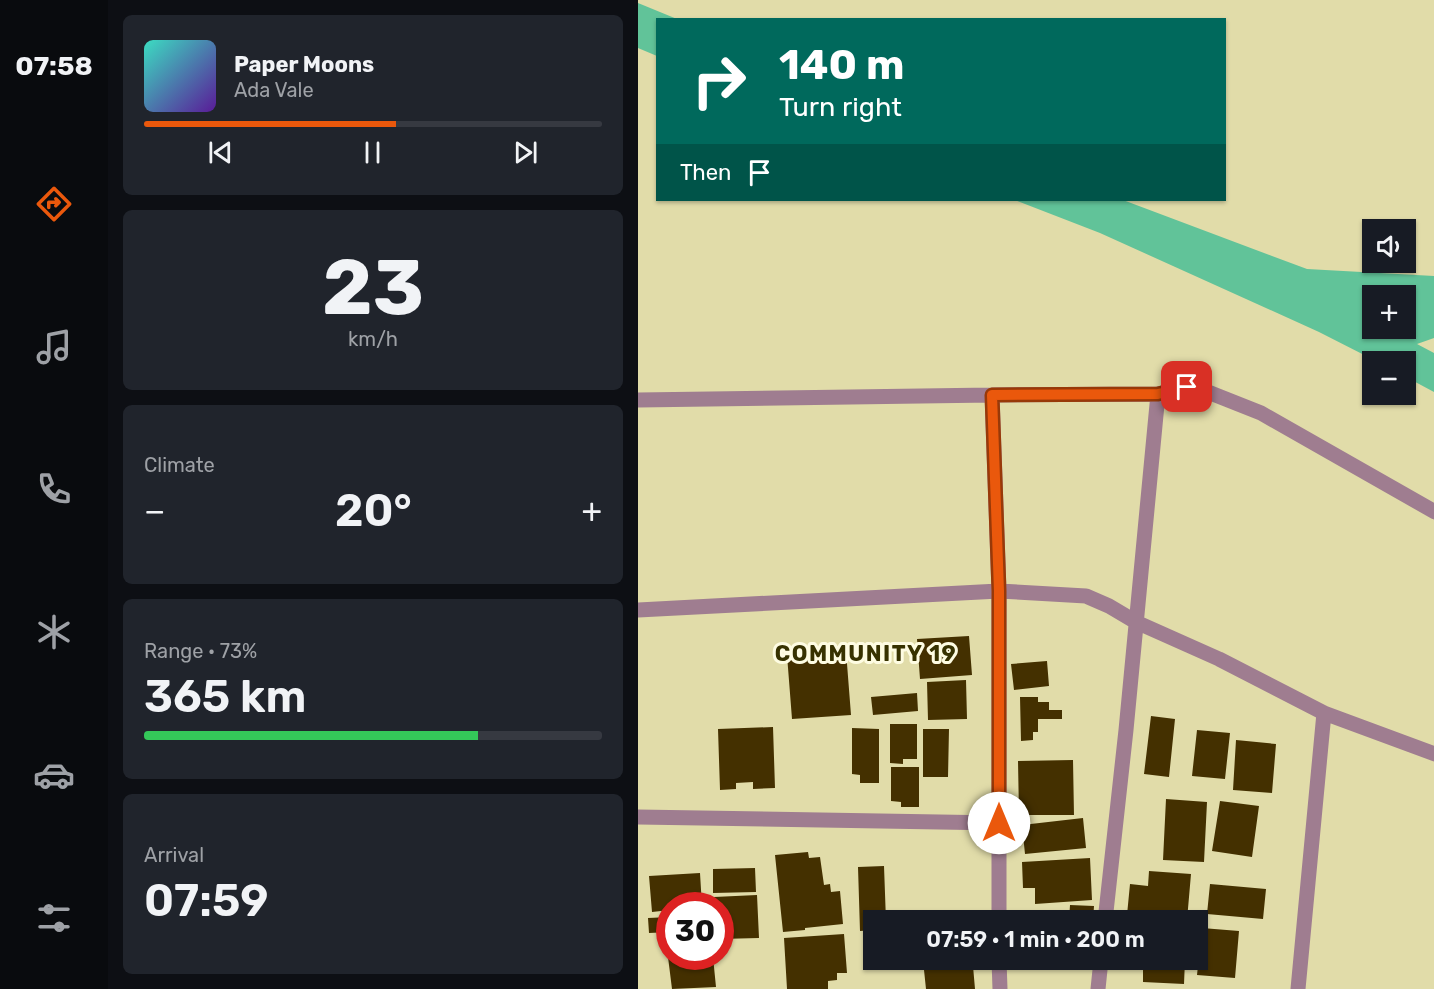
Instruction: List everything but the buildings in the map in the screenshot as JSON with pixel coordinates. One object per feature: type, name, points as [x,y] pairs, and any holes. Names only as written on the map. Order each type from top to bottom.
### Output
[{"type":"street","points":[[638,400],[1158,394],[1187,387],[1208,392],[1262,413],[1434,512]]},
{"type":"street","points":[[1106,910],[1158,394]]},
{"type":"street","points":[[992,395],[999,591],[999,910]]},
{"type":"street","points":[[638,610],[999,591],[1086,596],[1136,622],[1219,659],[1324,713],[1434,754]]},
{"type":"street","points":[[1298,989],[1324,713]]},
{"type":"street","points":[[638,817],[999,823]]},
{"type":"street","points":[[1000,970],[1000,989]]},
{"type":"street","points":[[1098,989],[1100,970]]},
{"type":"shaded area","points":[[638,3],[675,18],[656,18],[656,56],[638,48]]},
{"type":"shaded area","points":[[1018,201],[1126,201],[1307,269],[1434,276],[1434,338],[1417,344],[1434,353],[1434,392],[1416,382],[1416,351],[1362,351],[1362,354],[1319,332],[1100,233]]},
{"type":"district","name":"COMMUNITY 19","points":[[866,653]]},
{"type":"route","points":[[999,823],[999,591],[992,395],[1158,394],[1187,387]]}]
